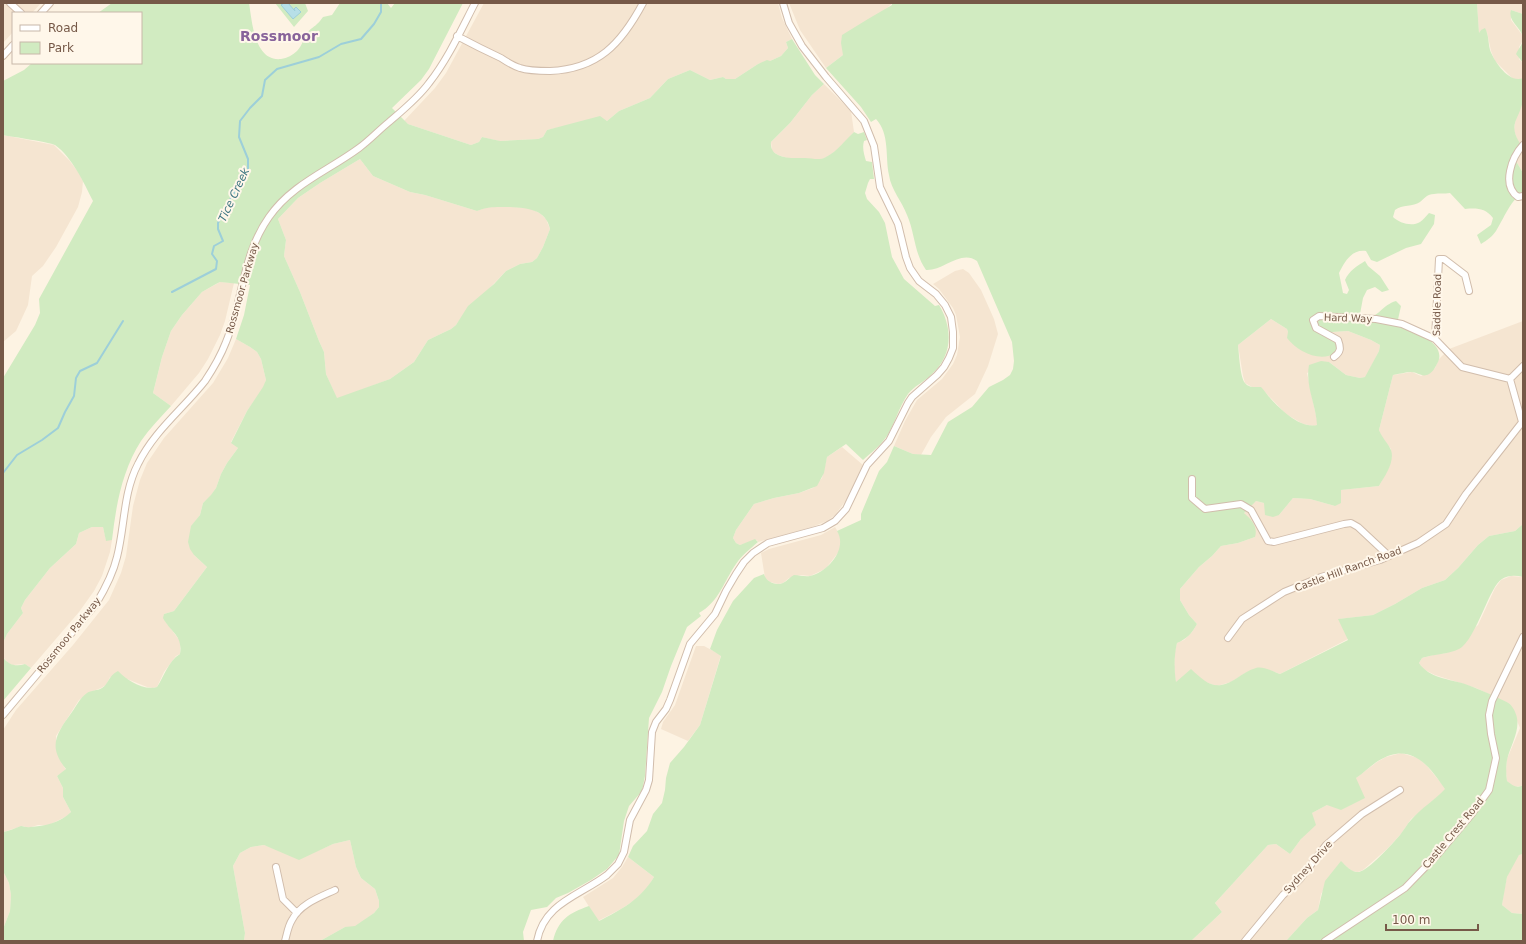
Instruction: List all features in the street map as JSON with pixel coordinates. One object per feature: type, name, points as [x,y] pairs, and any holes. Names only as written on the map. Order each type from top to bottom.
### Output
[{"type":"street","points":[[10,3],[20,12]]},
{"type":"street","points":[[43,12],[50,3]]},
{"type":"street","name":"Rossmoor Parkway","points":[[3,715],[96,604],[101,596],[111,576],[117,559],[126,501],[135,470],[150,442],[199,387],[218,358],[232,325],[251,250],[258,234],[269,216],[301,184],[359,148],[418,96],[436,74],[475,3]]},
{"type":"street","points":[[457,36],[520,68],[541,71],[578,67],[598,58],[616,43],[631,24],[642,3]]},
{"type":"street","points":[[537,941],[541,925],[553,910],[607,876],[622,857],[628,826],[646,790],[649,780],[652,732],[656,722],[666,709],[670,700],[690,644],[715,614],[726,591],[744,562],[757,549],[768,543],[823,528],[842,515],[850,503],[867,466],[889,441],[908,403],[918,391],[938,375],[950,358],[953,348],[953,332],[948,310],[936,294],[924,286],[915,275],[906,257],[898,224],[880,187],[874,146],[869,133],[857,112],[826,77],[802,46],[789,23],[783,3]]},
{"type":"street","points":[[3,56],[12,46]]},
{"type":"street","points":[[1523,145],[1516,154],[1510,173],[1510,185],[1514,194],[1518,197],[1523,196]]},
{"type":"street","name":"Saddle Road","points":[[1469,291],[1465,275],[1444,259],[1439,259],[1435,339],[1462,367],[1510,379]]},
{"type":"street","name":"Hard Way","points":[[1334,358],[1339,354],[1341,348],[1338,340],[1316,328],[1313,320],[1319,316],[1376,319],[1395,322],[1435,339]]},
{"type":"street","points":[[1522,421],[1510,379],[1523,366]]},
{"type":"street","name":"Castle Hill Ranch Road","points":[[1228,638],[1242,619],[1284,592],[1321,577],[1380,560],[1418,543],[1446,524],[1466,494],[1522,421]]},
{"type":"street","points":[[1192,479],[1192,498],[1206,509],[1241,504],[1252,510],[1268,541],[1274,542],[1351,523],[1358,527],[1389,556]]},
{"type":"street","name":"Castle Crest Road","points":[[1325,941],[1405,888],[1438,854],[1462,826],[1489,790],[1496,758],[1489,715],[1492,701],[1523,638]]},
{"type":"street","name":"Sydney Drive","points":[[1246,941],[1283,896],[1300,879],[1326,845],[1362,814],[1400,790]]},
{"type":"street","points":[[276,866],[283,899],[297,913]]},
{"type":"street","points":[[285,941],[292,919],[297,913],[305,905],[335,890]]},
{"type":"shaded area","points":[[3,3],[41,3],[33,12],[12,12],[12,33],[3,43]]},
{"type":"shaded area","points":[[484,3],[778,3],[782,18],[792,39],[786,42],[788,48],[781,56],[758,64],[735,79],[726,79],[723,77],[710,80],[690,70],[668,79],[650,98],[619,111],[607,121],[602,118],[547,130],[543,137],[538,139],[499,141],[482,137],[479,142],[471,145],[408,124],[404,121],[435,88],[446,73]]},
{"type":"shaded area","points":[[789,3],[892,3],[843,55],[826,68],[800,30]]},
{"type":"shaded area","points":[[1477,3],[1523,3],[1523,14],[1511,10],[1511,20],[1523,36],[1519,47],[1519,59],[1523,63],[1523,78],[1519,80],[1513,79],[1495,61],[1487,32],[1481,30],[1479,34]]},
{"type":"shaded area","points":[[824,84],[851,111],[854,132],[841,147],[829,156],[820,160],[790,159],[778,155],[772,151],[771,142],[790,123],[812,95]]},
{"type":"shaded area","points":[[1523,102],[1523,173],[1513,156],[1517,139],[1514,130],[1516,117]]},
{"type":"shaded area","points":[[3,135],[54,145],[69,160],[83,181],[78,207],[56,247],[43,266],[32,276],[28,305],[16,331],[3,342]]},
{"type":"shaded area","points":[[360,159],[373,176],[410,192],[425,195],[477,211],[495,206],[530,208],[541,214],[546,219],[550,229],[537,258],[532,262],[520,264],[506,271],[456,325],[428,340],[414,362],[390,379],[337,399],[326,374],[324,352],[284,256],[286,240],[278,219],[298,198]]},
{"type":"shaded area","points":[[963,269],[969,273],[981,290],[994,319],[998,334],[988,366],[975,394],[946,417],[931,437],[921,455],[913,454],[894,446],[905,421],[917,400],[942,379],[953,364],[957,355],[960,337],[956,315],[953,308],[939,289],[933,284],[955,271]]},
{"type":"shaded area","points":[[220,282],[234,283],[220,335],[199,373],[171,406],[153,393],[162,357],[171,331],[182,315],[202,292]]},
{"type":"shaded area","points":[[1271,319],[1287,329],[1288,332],[1330,338],[1332,332],[1348,331],[1380,345],[1379,351],[1366,377],[1360,378],[1346,375],[1329,362],[1307,373],[1318,425],[1314,426],[1303,424],[1286,414],[1261,388],[1252,387],[1245,383],[1238,345]]},
{"type":"shaded area","points":[[1523,321],[1522,525],[1515,531],[1489,536],[1478,545],[1458,568],[1445,580],[1422,588],[1373,615],[1339,619],[1348,639],[1280,674],[1272,671],[1247,672],[1231,682],[1217,686],[1205,682],[1176,683],[1174,667],[1177,643],[1184,640],[1197,624],[1189,615],[1180,600],[1180,589],[1199,567],[1221,546],[1238,543],[1255,537],[1244,513],[1249,506],[1256,501],[1264,503],[1279,515],[1293,498],[1310,499],[1335,506],[1340,490],[1379,486],[1389,467],[1391,449],[1382,438],[1379,430],[1393,375],[1412,372],[1421,376],[1435,368],[1439,359],[1449,349]]},
{"type":"shaded area","points":[[236,339],[257,352],[261,359],[266,380],[264,387],[247,411],[231,442],[238,448],[227,463],[211,496],[203,503],[200,515],[191,527],[194,555],[207,567],[174,611],[164,614],[165,621],[180,641],[180,654],[176,656],[164,672],[157,687],[147,687],[127,679],[110,677],[106,685],[88,693],[79,700],[56,736],[56,747],[66,770],[57,776],[63,788],[63,797],[71,812],[67,816],[49,825],[38,825],[28,828],[23,826],[3,832],[3,730],[16,710],[73,645],[109,600],[121,573],[126,556],[133,506],[140,480],[147,463],[164,438],[213,383],[228,358]]},
{"type":"shaded area","points":[[842,447],[863,465],[847,499],[835,515],[827,521],[812,527],[758,542],[757,540],[740,545],[736,543],[733,538],[736,530],[754,504],[813,488],[822,478],[827,457]]},
{"type":"shaded area","points":[[92,527],[103,527],[106,540],[112,540],[110,552],[102,576],[94,591],[79,612],[31,668],[25,664],[9,664],[3,657],[3,643],[7,634],[23,613],[21,608],[25,600],[50,568],[76,544],[79,533]]},
{"type":"shaded area","points":[[835,527],[841,537],[841,549],[823,570],[810,576],[801,575],[789,578],[783,583],[778,584],[770,582],[765,578],[761,553],[769,549],[821,535]]},
{"type":"shaded area","points":[[1511,576],[1523,577],[1523,785],[1514,787],[1507,781],[1507,759],[1520,728],[1510,704],[1476,688],[1435,675],[1423,669],[1419,663],[1422,658],[1447,653],[1478,625],[1495,588],[1501,580]]},
{"type":"shaded area","points":[[696,646],[704,646],[721,655],[700,725],[688,741],[661,729],[663,722],[675,705]]},
{"type":"shaded area","points":[[1401,753],[1418,758],[1427,766],[1446,789],[1411,819],[1401,834],[1387,849],[1363,870],[1358,872],[1352,871],[1341,862],[1321,894],[1318,910],[1307,918],[1286,941],[1191,941],[1222,912],[1215,903],[1268,845],[1276,844],[1290,854],[1301,839],[1312,813],[1327,805],[1356,778],[1377,762],[1386,757]]},
{"type":"shaded area","points":[[350,840],[356,867],[361,878],[375,889],[379,901],[379,907],[374,913],[355,927],[345,927],[320,941],[244,941],[245,933],[233,866],[240,853],[251,847],[264,845],[276,849],[317,851],[333,844]]},
{"type":"shaded area","points":[[1523,854],[1523,914],[1512,913],[1502,905],[1504,891],[1507,877],[1513,863],[1519,855]]},
{"type":"shaded area","points":[[628,857],[654,877],[648,887],[635,900],[598,921],[583,897],[613,878]]},
{"type":"shaded area","points":[[3,871],[9,883],[11,895],[10,911],[3,929]]},
{"type":"green space","points":[[112,3],[249,3],[253,29],[260,47],[265,54],[272,58],[281,59],[294,54],[300,47],[308,31],[323,17],[332,15],[340,3],[387,3],[391,8],[395,3],[463,3],[429,69],[421,80],[392,108],[408,124],[471,145],[479,142],[482,137],[500,141],[538,139],[543,137],[547,130],[600,116],[607,121],[619,111],[650,98],[668,79],[690,70],[710,80],[723,77],[726,79],[735,79],[758,64],[781,56],[788,48],[786,42],[792,39],[815,75],[824,84],[812,95],[790,123],[771,142],[771,148],[774,152],[783,157],[789,158],[821,159],[834,152],[854,132],[858,134],[864,132],[867,140],[864,141],[864,153],[866,161],[872,162],[874,179],[870,179],[868,183],[865,193],[867,199],[879,212],[885,223],[892,257],[904,279],[935,306],[939,305],[944,314],[947,323],[948,342],[944,359],[931,375],[908,394],[887,436],[879,446],[863,460],[846,444],[827,457],[824,473],[817,486],[799,493],[754,504],[736,530],[733,538],[736,543],[740,545],[755,539],[758,542],[738,561],[712,603],[699,613],[701,616],[687,627],[662,692],[649,718],[645,776],[642,791],[629,806],[624,821],[619,855],[607,869],[591,880],[556,898],[547,907],[531,910],[523,932],[524,941],[320,941],[345,927],[355,926],[374,913],[379,907],[379,901],[375,889],[361,878],[356,867],[350,840],[333,844],[299,860],[264,845],[251,847],[240,853],[233,866],[245,933],[244,941],[3,941],[3,929],[10,911],[11,895],[9,883],[3,871],[3,832],[21,826],[41,826],[52,823],[62,819],[71,812],[63,797],[63,788],[57,776],[66,769],[60,761],[57,753],[56,740],[58,733],[82,697],[89,692],[104,687],[112,675],[118,671],[136,684],[152,688],[157,687],[169,665],[180,654],[180,642],[176,634],[163,618],[164,614],[174,611],[207,567],[194,555],[190,549],[188,542],[191,526],[200,515],[203,503],[216,488],[227,463],[238,448],[231,443],[247,411],[266,380],[261,359],[257,352],[236,339],[244,315],[250,285],[220,282],[202,292],[182,315],[171,331],[162,357],[153,393],[171,406],[152,427],[134,452],[118,501],[112,540],[106,541],[103,527],[92,527],[79,533],[76,544],[50,568],[25,600],[21,608],[23,613],[7,634],[3,643],[3,378],[35,325],[40,313],[39,299],[93,201],[72,163],[55,145],[3,135],[3,81],[24,70],[31,64],[142,64],[142,12],[99,12]],"holes":[[[360,159],[373,176],[410,192],[425,195],[477,211],[485,208],[497,207],[529,209],[544,217],[548,222],[550,229],[537,258],[532,262],[520,264],[506,271],[494,284],[468,306],[456,325],[428,340],[414,362],[390,379],[337,398],[326,374],[324,352],[284,256],[286,240],[278,219],[298,198]]]},
{"type":"green space","points":[[275,3],[305,3],[308,11],[294,27]]},
{"type":"green space","points":[[892,3],[1477,3],[1479,33],[1485,28],[1490,50],[1495,60],[1507,75],[1512,78],[1523,78],[1524,98],[1514,127],[1521,145],[1513,156],[1523,173],[1523,194],[1515,199],[1494,233],[1481,244],[1477,235],[1491,225],[1493,218],[1484,210],[1465,209],[1450,193],[1436,194],[1426,196],[1417,204],[1401,207],[1395,210],[1393,217],[1402,223],[1410,224],[1420,222],[1429,213],[1435,215],[1434,224],[1421,244],[1406,248],[1377,262],[1371,260],[1366,251],[1357,252],[1346,260],[1339,273],[1343,293],[1347,294],[1349,290],[1345,280],[1349,274],[1365,261],[1368,266],[1380,276],[1389,290],[1382,292],[1375,287],[1367,290],[1363,298],[1360,314],[1366,316],[1375,315],[1390,303],[1396,301],[1401,306],[1397,324],[1418,333],[1432,343],[1437,348],[1439,355],[1438,362],[1432,372],[1427,375],[1411,372],[1393,375],[1379,430],[1391,450],[1392,459],[1389,469],[1379,486],[1341,490],[1341,503],[1335,506],[1310,499],[1293,498],[1279,515],[1273,517],[1265,515],[1264,503],[1256,501],[1244,513],[1254,524],[1256,530],[1255,537],[1238,543],[1221,546],[1199,567],[1180,589],[1180,600],[1189,615],[1197,624],[1184,640],[1177,643],[1175,667],[1176,682],[1191,669],[1202,679],[1217,685],[1223,685],[1230,682],[1246,672],[1256,668],[1265,668],[1280,674],[1348,640],[1338,619],[1373,615],[1422,588],[1445,580],[1458,568],[1478,545],[1489,536],[1515,531],[1523,524],[1523,577],[1509,576],[1497,583],[1474,631],[1463,646],[1455,651],[1422,658],[1419,663],[1428,672],[1434,675],[1465,684],[1505,701],[1510,704],[1515,711],[1517,725],[1507,760],[1506,776],[1507,781],[1513,785],[1519,787],[1523,785],[1523,854],[1519,855],[1507,877],[1502,905],[1512,913],[1523,914],[1523,941],[1286,941],[1307,918],[1318,910],[1325,881],[1341,861],[1349,869],[1356,872],[1359,872],[1369,866],[1392,844],[1408,823],[1445,789],[1425,764],[1409,754],[1400,753],[1389,755],[1378,761],[1356,778],[1365,798],[1341,810],[1327,805],[1312,813],[1316,825],[1301,839],[1290,854],[1276,844],[1268,845],[1215,903],[1222,912],[1191,941],[553,941],[561,923],[565,918],[576,911],[589,906],[599,921],[615,913],[637,898],[654,877],[628,857],[633,846],[647,831],[653,814],[662,803],[670,763],[700,725],[721,656],[710,649],[717,630],[733,601],[754,578],[764,574],[769,581],[774,584],[780,584],[794,575],[810,576],[823,570],[834,559],[838,552],[840,538],[837,531],[861,520],[861,514],[879,471],[887,462],[894,446],[913,454],[931,455],[948,422],[972,407],[989,387],[1010,375],[1013,369],[1014,361],[1012,342],[977,261],[965,257],[939,267],[926,270],[919,257],[907,215],[894,191],[890,180],[885,139],[880,125],[876,119],[871,122],[861,107],[826,68],[843,55],[841,43],[842,35],[892,5]],"holes":[[[1271,319],[1287,329],[1287,338],[1291,343],[1302,351],[1316,356],[1323,357],[1336,353],[1336,341],[1330,338],[1332,332],[1348,331],[1380,345],[1379,351],[1365,377],[1360,378],[1346,375],[1329,362],[1321,361],[1309,365],[1308,380],[1317,425],[1304,424],[1292,418],[1275,403],[1261,387],[1248,386],[1243,380],[1238,345]]]},
{"type":"green space","points":[[1511,10],[1523,14],[1523,39],[1521,32],[1511,18]]},
{"type":"green space","points":[[1523,39],[1523,63],[1516,54]]},
{"type":"green space","points":[[3,657],[12,665],[25,664],[31,668],[3,701]]},
{"type":"water","points":[[288,3],[295,11],[294,9],[296,7],[301,12],[293,19],[281,5]]},
{"type":"waterway","name":"Tice Creek","points":[[172,292],[216,269],[217,261],[212,254],[214,246],[223,241],[218,229],[218,223],[248,170],[248,159],[239,137],[240,121],[262,96],[265,80],[277,69],[319,57],[341,44],[361,39],[374,24],[381,12],[381,3]]},
{"type":"waterway","name":"Tice Creek","points":[[3,473],[17,455],[42,440],[58,428],[74,396],[76,378],[80,371],[97,363],[123,321]]},
{"type":"district","name":"Rossmoor","points":[[279,36]]}]
